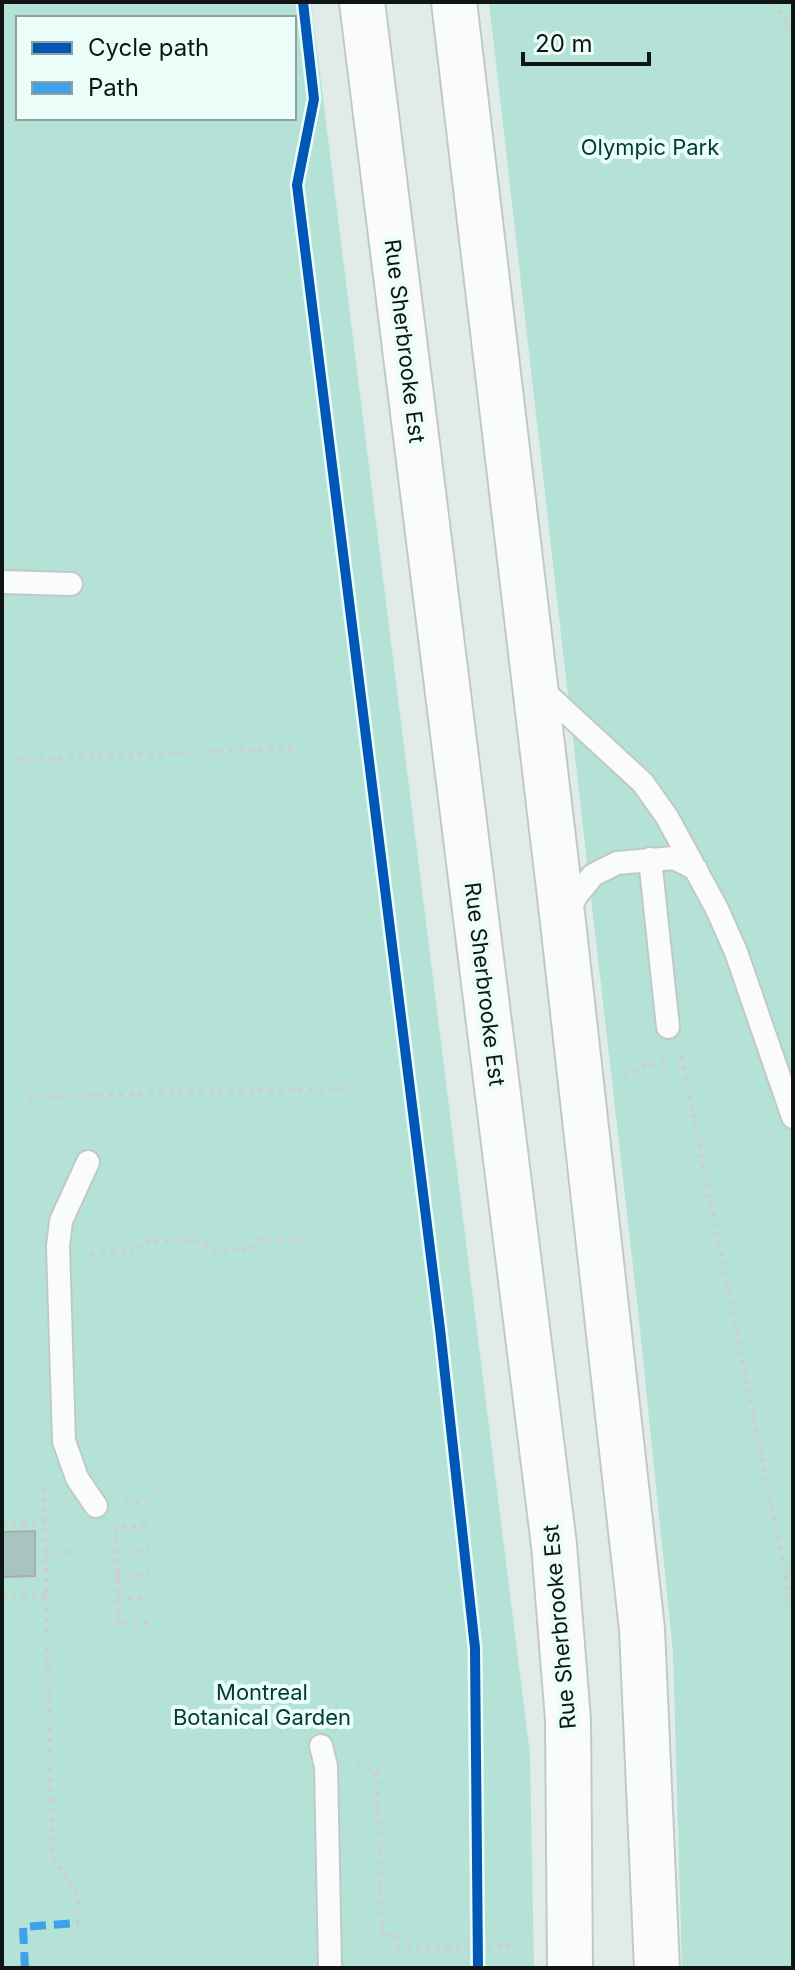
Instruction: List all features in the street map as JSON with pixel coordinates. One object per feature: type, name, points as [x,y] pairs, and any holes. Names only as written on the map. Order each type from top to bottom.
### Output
[{"type":"main road","name":"Rue Sherbrooke Est","points":[[362,2],[554,1545],[568,1720],[570,1968]]},
{"type":"main road","points":[[454,2],[563,922],[642,1629],[657,1968]]},
{"type":"lane","points":[[2,582],[71,584]]},
{"type":"lane","points":[[533,682],[643,783],[667,817],[717,909],[753,997],[793,1117]]},
{"type":"lane","points":[[563,922],[576,896],[593,875],[617,863],[674,858],[696,869]]},
{"type":"lane","points":[[650,859],[668,1027]]},
{"type":"lane","points":[[88,1162],[61,1221],[58,1254],[64,1441],[77,1478],[109,1508]]},
{"type":"lane","points":[[321,1746],[326,1766],[330,1968]]},
{"type":"path","points":[[774,2],[793,34]]},
{"type":"path","points":[[19,760],[295,748]]},
{"type":"path","points":[[668,1027],[677,1042],[686,1080],[793,1612]]},
{"type":"path","points":[[625,1078],[641,1067],[659,1063]]},
{"type":"path","points":[[29,1097],[351,1088]]},
{"type":"path","points":[[58,1254],[135,1253],[142,1242],[196,1240],[218,1250],[253,1249],[259,1240],[308,1240]]},
{"type":"path","points":[[148,1502],[109,1508],[116,1527],[118,1623],[151,1623]]},
{"type":"path","points":[[44,1504],[52,1856],[78,1897],[78,1923]]},
{"type":"path","points":[[2,1524],[45,1523]]},
{"type":"path","points":[[116,1527],[149,1526]]},
{"type":"path","points":[[117,1552],[150,1551]]},
{"type":"path","points":[[45,1553],[72,1552]]},
{"type":"path","points":[[117,1576],[150,1575]]},
{"type":"path","points":[[2,1596],[46,1595]]},
{"type":"path","points":[[118,1599],[151,1598]]},
{"type":"path","points":[[348,1765],[373,1769],[377,1774],[382,1936],[397,1935],[398,1947],[469,1947]]},
{"type":"path","points":[[50,1774],[59,1774]]},
{"type":"path","points":[[478,1930],[478,1957]]},
{"type":"path","points":[[487,1946],[512,1946]]},
{"type":"green space","name":"Montreal Botanical Garden","points":[[2,2],[311,2],[530,1754],[534,1968],[2,1968]]},
{"type":"green space","name":"Olympic Park","points":[[489,2],[793,2],[793,1968],[682,1968],[673,1653],[638,1310]]},
{"type":"building","points":[[35,1531],[35,1576],[2,1577],[2,1532]]},
{"type":"marked path","points":[[25,1968],[23,1927],[78,1923]]},
{"type":"cycle path","points":[[303,2],[314,99],[297,185],[440,1329],[475,1648],[478,1968]]}]
